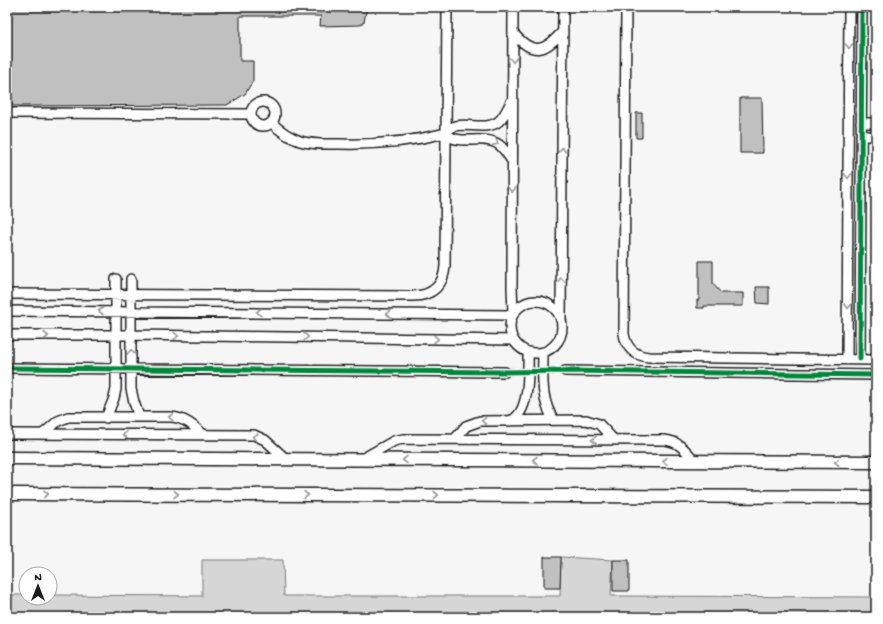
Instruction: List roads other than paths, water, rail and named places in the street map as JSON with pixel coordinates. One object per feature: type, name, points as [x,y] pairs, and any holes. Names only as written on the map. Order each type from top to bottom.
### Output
[{"type":"main road","points":[[7,458],[876,462]]},
{"type":"main road","points":[[7,494],[876,497]]},
{"type":"street","points":[[7,294],[413,296],[427,294],[438,286],[444,273],[447,7]]},
{"type":"street","points":[[513,7],[513,314]]},
{"type":"street","points":[[561,319],[553,306],[539,300],[531,301],[518,307],[513,314],[509,327],[513,340],[517,345],[528,352],[533,353],[544,352],[555,344],[559,339],[562,326],[563,7]]},
{"type":"street","points":[[626,7],[624,334],[629,347],[640,356],[649,357],[876,360]]},
{"type":"street","points":[[847,360],[849,7]]},
{"type":"street","points":[[860,359],[862,7]]},
{"type":"street","points":[[513,33],[525,45],[536,48],[548,46],[563,31]]},
{"type":"street","points":[[272,123],[292,138],[304,142],[316,144],[388,144],[446,133],[449,128],[454,126],[489,126],[497,123],[503,117],[513,99]]},
{"type":"street","points":[[262,101],[270,103],[275,108],[276,112],[272,123],[266,126],[259,125],[253,121],[251,114],[253,107],[258,102],[262,101]]},
{"type":"street","points":[[7,113],[251,114]]},
{"type":"street","points":[[861,123],[876,123]]},
{"type":"street","points":[[479,126],[477,134],[479,139]]},
{"type":"street","points":[[446,133],[448,136],[455,139],[479,139],[496,143],[504,149],[512,161]]},
{"type":"street","points":[[861,136],[876,136]]},
{"type":"street","points":[[848,262],[860,263]]},
{"type":"street","points":[[106,418],[115,395],[116,278]]},
{"type":"street","points":[[131,278],[132,396],[139,417]]},
{"type":"street","points":[[7,311],[513,314]]},
{"type":"street","points":[[7,335],[131,335],[513,340]]},
{"type":"street","points":[[510,421],[516,418],[520,413],[526,396],[528,352]]},
{"type":"street","points":[[544,352],[544,396],[550,414],[554,420]]},
{"type":"street","points":[[7,368],[505,372]]},
{"type":"street","points":[[564,371],[876,375]]},
{"type":"street","points":[[115,395],[132,396]]},
{"type":"street","points":[[526,396],[544,396]]},
{"type":"street","points":[[43,434],[54,424],[68,417],[177,417],[191,424],[204,435]]},
{"type":"street","points":[[455,439],[466,426],[475,422],[554,420],[593,422],[599,424],[614,440]]},
{"type":"street","points":[[7,434],[258,436],[265,440],[286,459]]},
{"type":"street","points":[[362,459],[389,443],[398,440],[670,440],[681,446],[694,461]]},
{"type":"tunnel","points":[[505,372],[565,371]]}]
